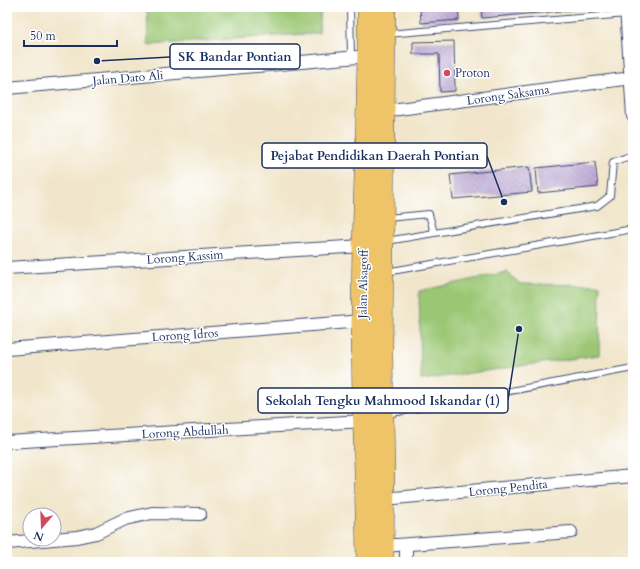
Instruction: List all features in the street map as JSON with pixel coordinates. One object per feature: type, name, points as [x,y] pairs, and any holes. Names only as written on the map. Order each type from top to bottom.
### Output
[{"type":"highway","name":"Jalan Alsagoff","points":[[368,7],[360,57],[373,244],[362,321],[384,499],[383,554]]},
{"type":"highway","name":"Jalan Alsagoff","points":[[367,562],[374,418],[382,354],[382,273],[373,244],[383,218],[386,34],[385,7]]},
{"type":"street","points":[[627,10],[632,71],[633,116]]},
{"type":"street","name":"Jalan Dato Ali","points":[[7,88],[360,57]]},
{"type":"street","name":"Lorong Saksama","points":[[384,111],[632,71]]},
{"type":"street","name":"Lorong Kassim","points":[[7,268],[373,244]]},
{"type":"street","name":"Lorong Idros","points":[[7,349],[362,321]]},
{"type":"street","name":"Lorong Abdullah","points":[[7,442],[374,418]]},
{"type":"street","name":"Lorong Pendita","points":[[384,499],[633,476]]},
{"type":"street","points":[[7,543],[77,537],[96,533],[126,519],[152,513],[200,514]]},
{"type":"street","points":[[383,554],[406,545],[571,532]]},
{"type":"street","points":[[406,545],[406,562]]},
{"type":"lane","points":[[350,7],[360,57]]},
{"type":"lane","points":[[386,34],[627,10]]},
{"type":"lane","points":[[373,244],[597,206],[610,196],[613,162],[633,155]]},
{"type":"lane","points":[[383,218],[429,214],[434,234]]},
{"type":"lane","points":[[382,273],[633,229]]},
{"type":"lane","points":[[374,418],[398,411],[633,368]]},
{"type":"green space","points":[[147,7],[321,7],[319,33],[148,45]]},
{"type":"green space","points":[[507,272],[520,284],[600,285],[599,355],[421,380],[419,291]]},
{"type":"building","points":[[420,7],[458,7],[459,20],[421,23]]},
{"type":"building","points":[[481,7],[594,7],[594,8],[482,18]]},
{"type":"building","name":"Proton","points":[[454,41],[455,91],[440,92],[439,54],[413,54],[413,42]]},
{"type":"building","points":[[595,162],[598,187],[538,193],[536,168]]},
{"type":"building","points":[[529,167],[532,192],[453,199],[450,175]]},
{"type":"place","name":"SK Bandar Pontian","points":[[97,61]]},
{"type":"place","name":"Proton","points":[[447,73]]},
{"type":"place","name":"Pejabat Pendidikan Daerah Pontian","points":[[504,202]]},
{"type":"place","name":"Sekolah Tengku Mahmood Iskandar (1)","points":[[519,329]]}]
